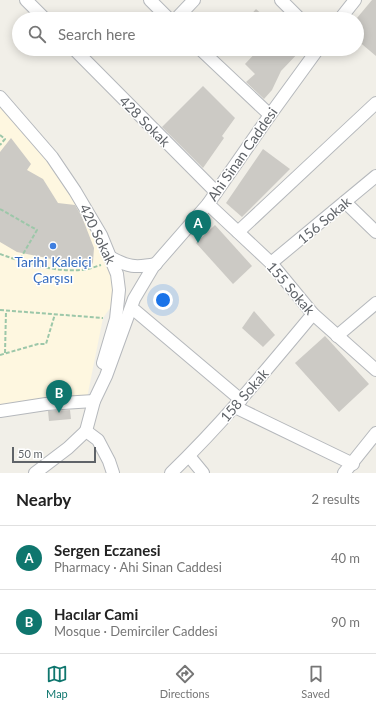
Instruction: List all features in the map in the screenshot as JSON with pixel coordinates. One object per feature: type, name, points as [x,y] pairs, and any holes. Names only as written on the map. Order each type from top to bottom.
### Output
[{"type":"street","points":[[26,0],[38,12]]},
{"type":"street","points":[[150,0],[162,12]]},
{"type":"street","points":[[183,12],[194,0]]},
{"type":"street","points":[[281,0],[293,12]]},
{"type":"street","points":[[346,12],[355,0]]},
{"type":"street","name":"428 Sokak","points":[[81,56],[216,192]]},
{"type":"street","points":[[207,56],[270,115]]},
{"type":"street","name":"Ahi Sinan Caddesi","points":[[86,430],[95,399],[106,376],[134,300],[156,264],[208,204],[313,56]]},
{"type":"street","name":"420 Sokak","points":[[0,97],[52,157],[76,191],[101,235],[117,274],[119,290],[116,319],[95,399]]},
{"type":"street","points":[[238,232],[376,103]]},
{"type":"street","name":"156 Sokak","points":[[271,263],[376,176]]},
{"type":"street","points":[[345,202],[376,232]]},
{"type":"street","name":"155 Sokak","points":[[208,204],[271,263],[313,314],[376,370]]},
{"type":"street","points":[[111,259],[128,266],[156,264]]},
{"type":"street","points":[[337,336],[376,303]]},
{"type":"street","points":[[132,308],[238,403],[353,464]]},
{"type":"street","name":"158 Sokak","points":[[171,473],[189,456],[238,403],[313,314]]},
{"type":"street","points":[[0,411],[95,399]]},
{"type":"street","points":[[35,473],[68,448],[86,430],[98,440],[109,461],[113,473]]},
{"type":"street","points":[[344,473],[353,464],[376,433]]},
{"type":"street","points":[[189,456],[203,473]]},
{"type":"path","points":[[0,135],[5,139],[0,145]]},
{"type":"path","points":[[0,209],[37,230],[19,261]]},
{"type":"path","points":[[0,254],[19,261],[52,269],[81,270],[111,259]]},
{"type":"path","points":[[0,310],[103,318]]},
{"type":"path","points":[[5,353],[6,311]]},
{"type":"path","points":[[0,355],[38,344],[46,344],[55,314]]},
{"type":"path","points":[[0,331],[5,331]]},
{"type":"shaded area","name":"Tarihi Kaleiçi Çarşısı","points":[[0,98],[52,157],[117,274],[113,304],[103,318],[87,398],[0,411]]},
{"type":"building","points":[[372,0],[376,0],[376,56],[364,46],[364,12],[362,12]]},
{"type":"building","points":[[252,56],[295,56],[281,71],[272,90],[264,99],[246,82],[255,74],[245,64]]},
{"type":"building","points":[[203,86],[235,118],[222,136],[224,138],[203,168],[162,127]]},
{"type":"building","points":[[11,138],[31,164],[27,170],[43,179],[58,203],[75,205],[82,217],[94,248],[91,267],[17,252],[0,242],[0,152]]},
{"type":"building","points":[[263,149],[290,169],[242,217],[226,203]]},
{"type":"building","points":[[215,225],[252,266],[233,284],[196,243]]},
{"type":"building","points":[[254,311],[275,335],[263,347],[242,328]]},
{"type":"building","points":[[325,336],[369,384],[339,412],[295,363]]},
{"type":"building","points":[[70,410],[71,419],[49,421],[48,411]]},
{"type":"place","name":"Sergen Eczanesi","points":[[198,243]]},
{"type":"place","name":"Tarihi Kaleiçi Çarşısı","points":[[53,246]]},
{"type":"place","name":"Hacılar Cami","points":[[59,413]]}]
